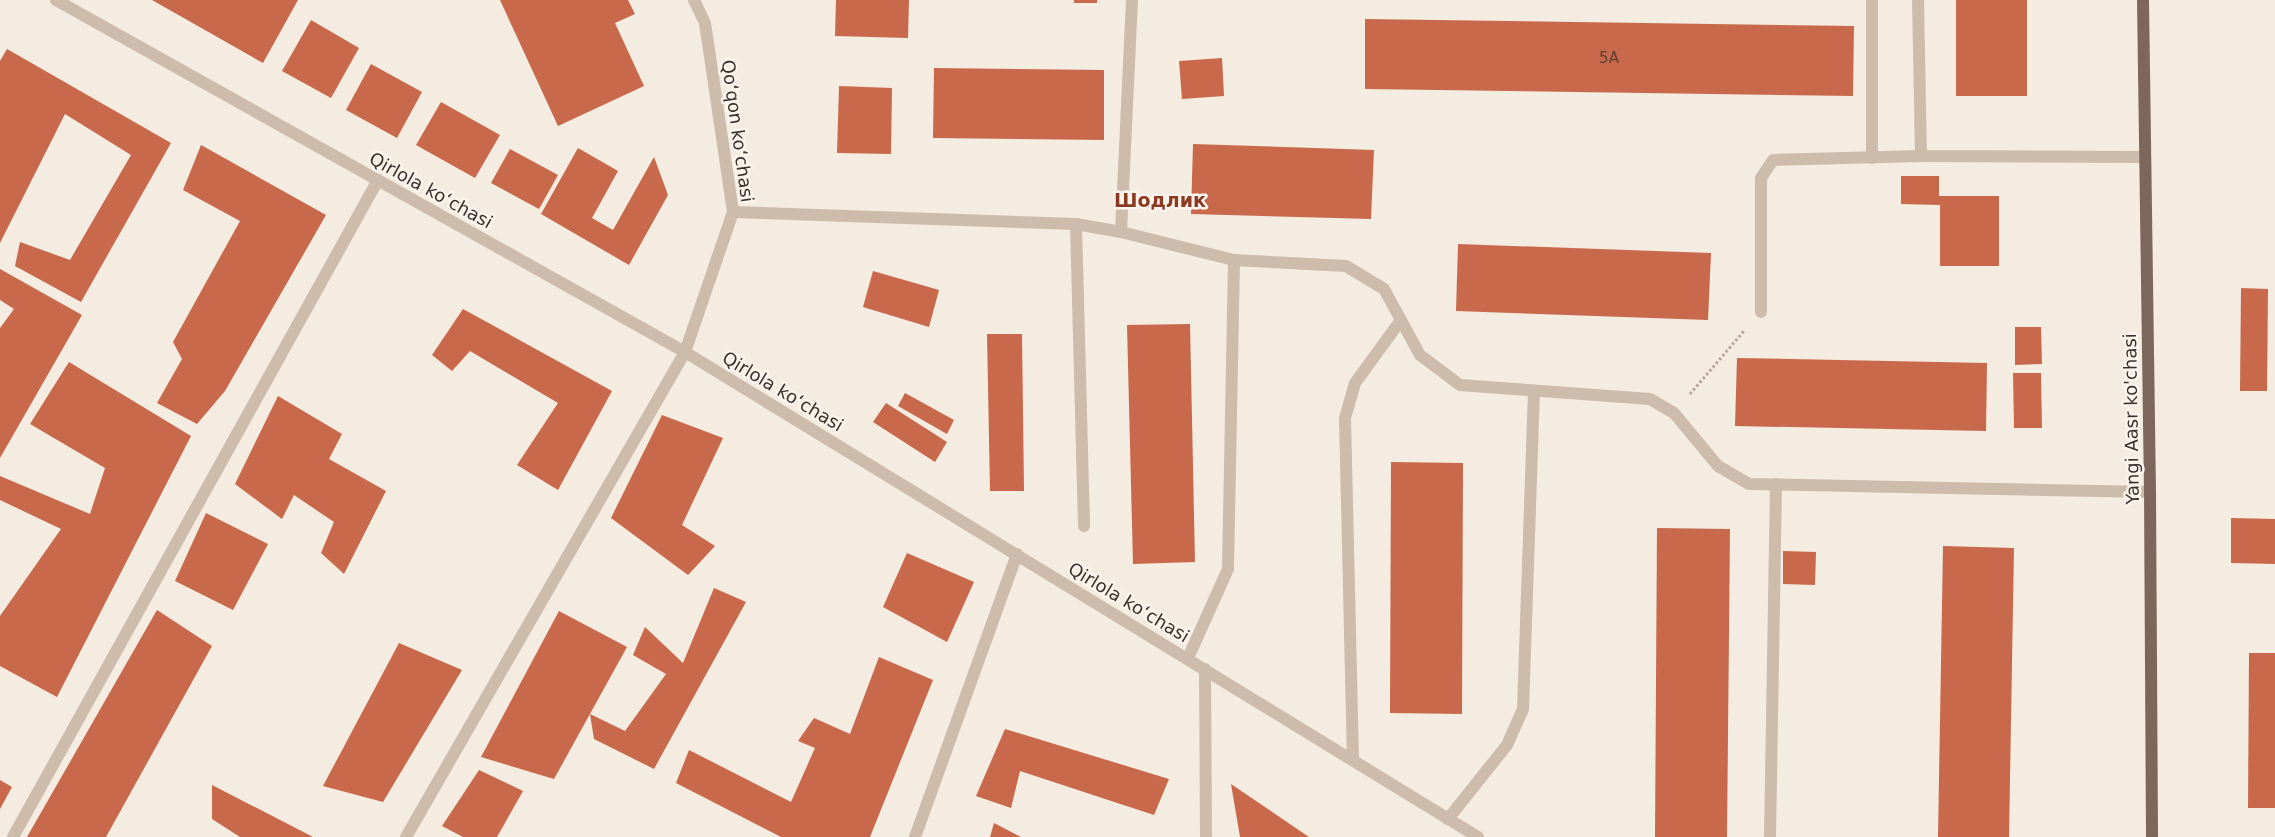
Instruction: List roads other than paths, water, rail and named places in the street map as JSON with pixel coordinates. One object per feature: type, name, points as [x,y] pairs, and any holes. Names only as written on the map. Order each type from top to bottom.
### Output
[{"type":"main road","name":"Yangi Aasr ko'chasi","points":[[2143,0],[2150,492],[2152,837]]},
{"type":"street","name":"Qoʻqon koʻchasi","points":[[406,837],[685,352],[733,212],[705,23],[694,0]]},
{"type":"street","points":[[1121,232],[1132,0]]},
{"type":"street","points":[[1872,0],[1872,158]]},
{"type":"street","points":[[1918,0],[1920,156]]},
{"type":"street","name":"Qirlola koʻchasi","points":[[65,2],[685,352],[1478,837]]},
{"type":"street","points":[[1761,312],[1761,178],[1773,160],[1920,156],[2144,157]]},
{"type":"street","points":[[13,837],[378,180]]},
{"type":"street","points":[[733,212],[1076,224],[1121,232],[1234,260],[1346,266],[1384,289],[1420,356],[1460,386],[1650,399],[1674,413],[1718,466],[1749,484],[2150,492]]},
{"type":"street","points":[[1076,224],[1084,526]]},
{"type":"street","points":[[1188,658],[1228,568],[1234,260]]},
{"type":"street","points":[[1353,760],[1345,418],[1355,383],[1401,320]]},
{"type":"street","points":[[1448,819],[1507,745],[1523,709],[1534,391]]},
{"type":"street","points":[[1770,837],[1776,484]]},
{"type":"street","points":[[915,837],[1017,554]]},
{"type":"street","points":[[1205,669],[1206,837]]},
{"type":"district","name":"Шодлик","points":[[1160,200]]}]
